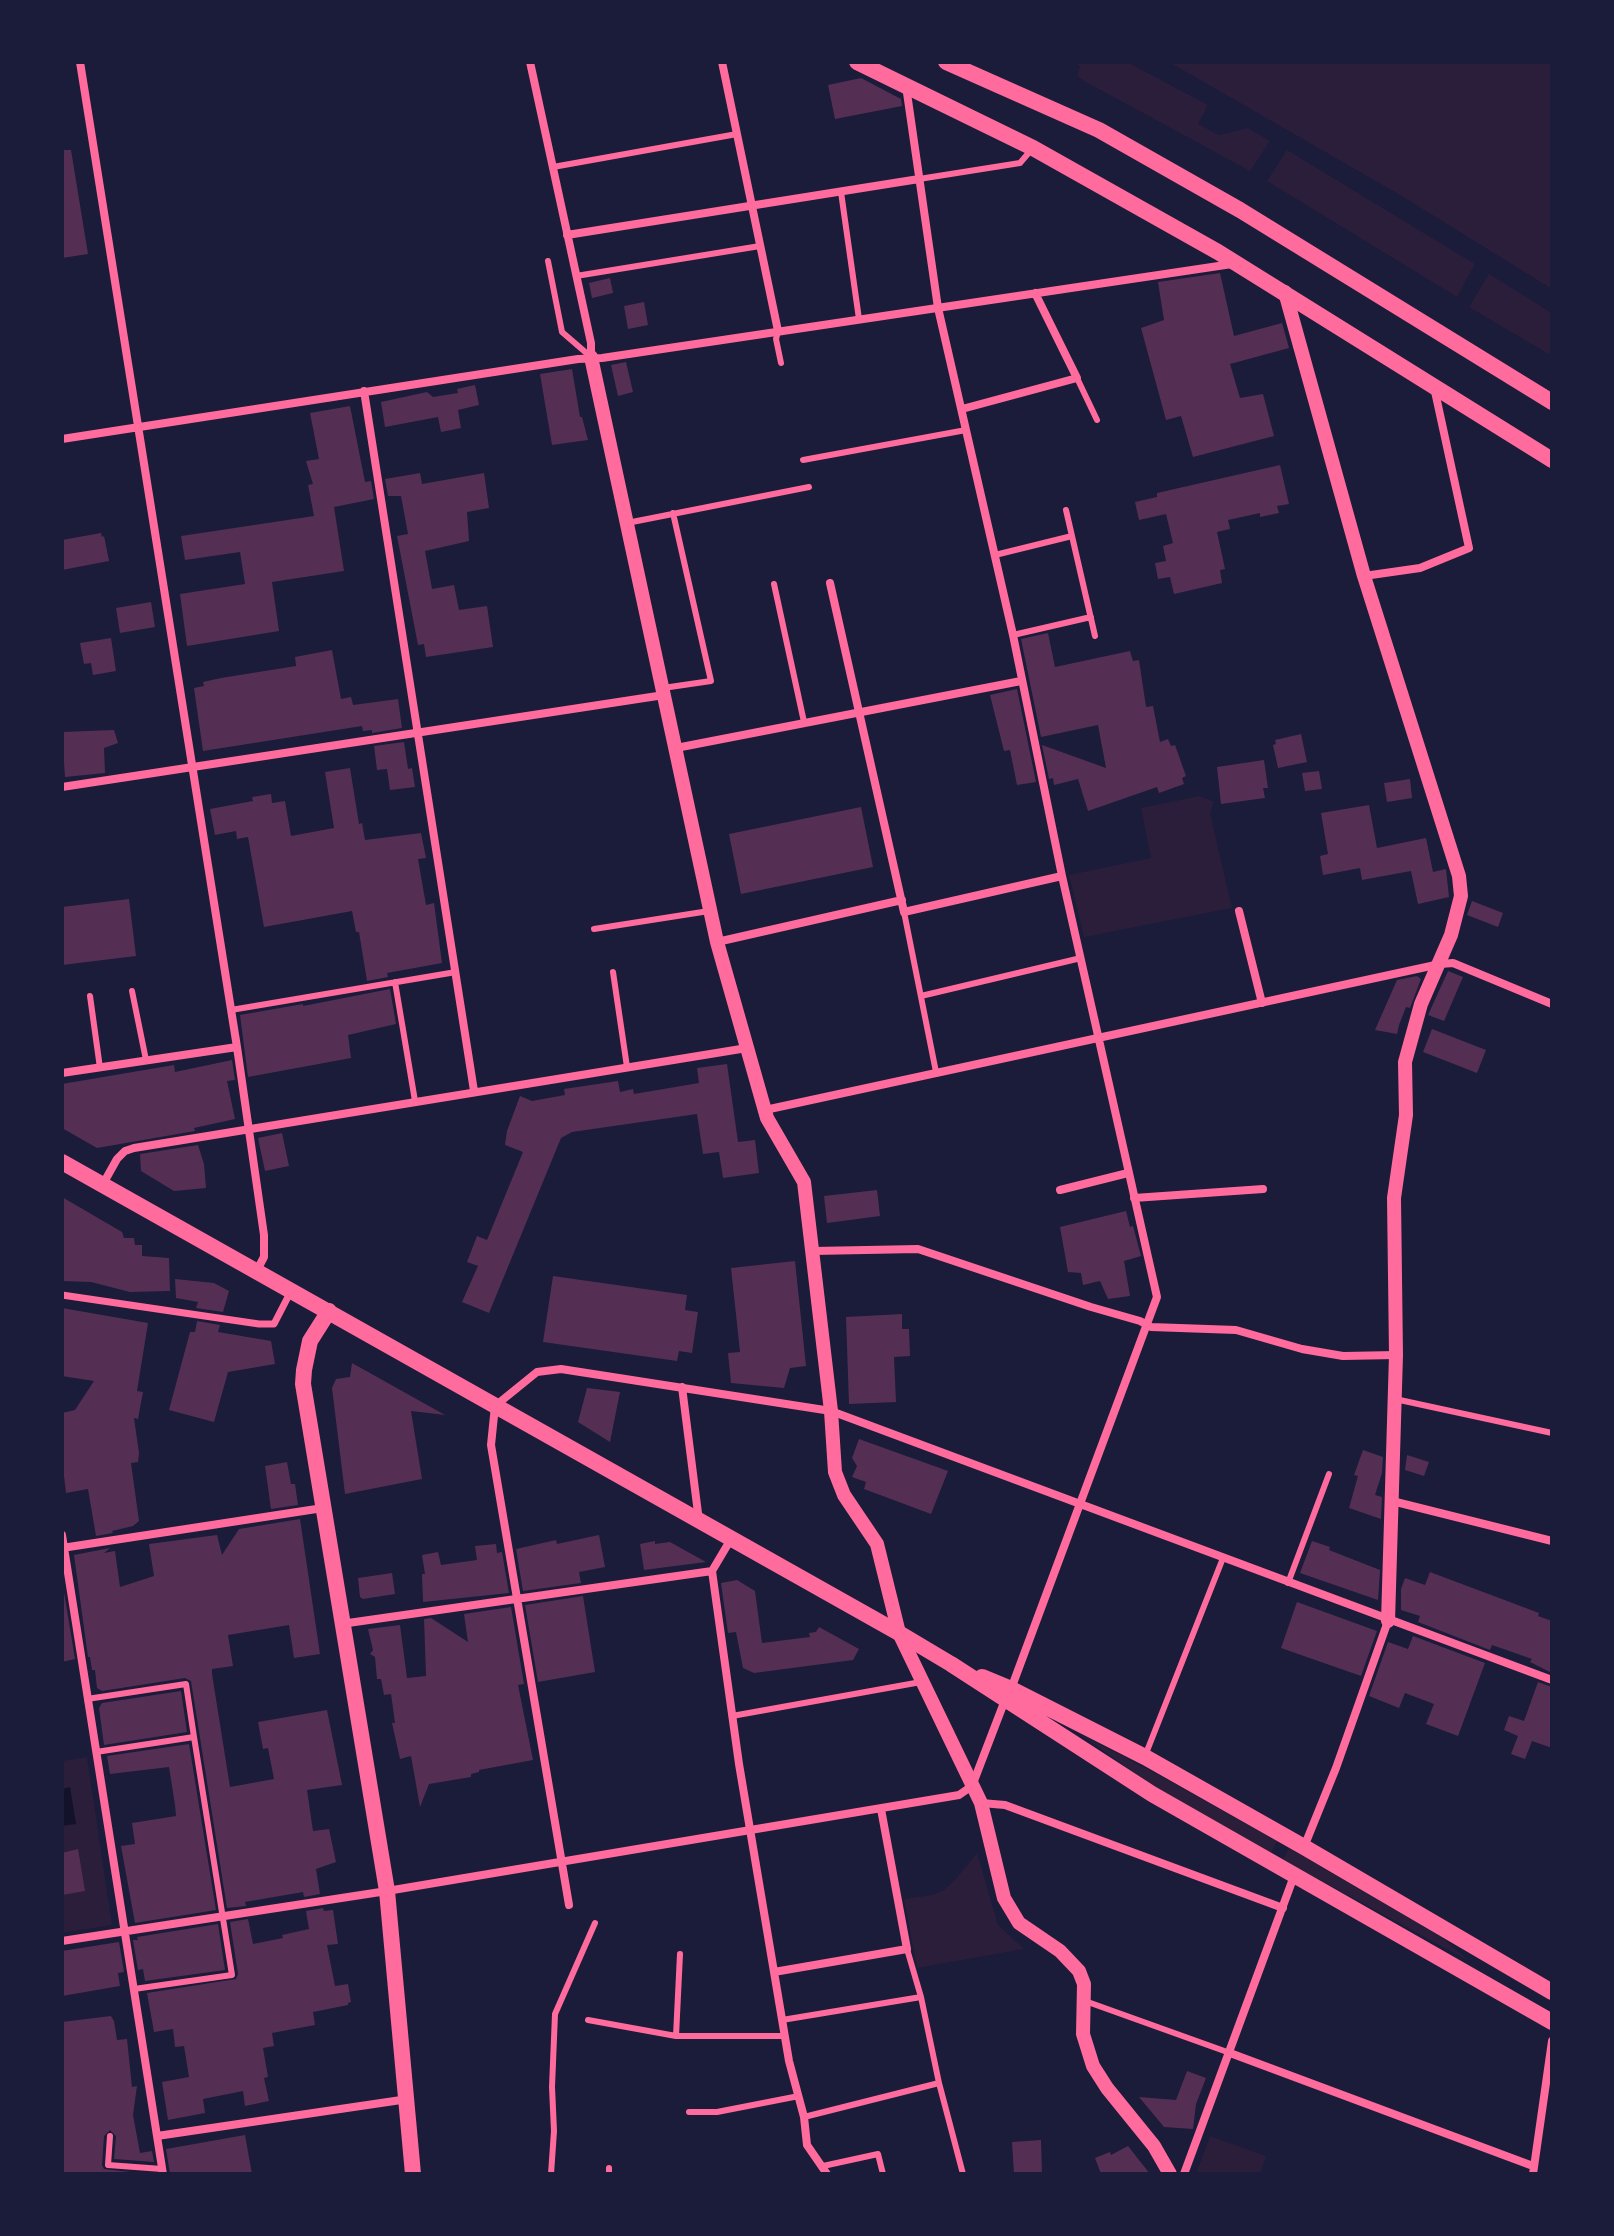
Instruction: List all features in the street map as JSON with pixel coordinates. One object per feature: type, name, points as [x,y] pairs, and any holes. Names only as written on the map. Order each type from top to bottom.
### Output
[{"type":"main road","points":[[857,62],[1033,148],[1237,263],[1552,460]]},
{"type":"main road","points":[[946,62],[1099,130],[1240,210],[1552,402]]},
{"type":"main road","points":[[62,1162],[951,1664],[1008,1695],[1145,1757],[1551,1989]]},
{"type":"main road","points":[[329,1311],[310,1341],[303,1384],[387,1891],[413,2174]]},
{"type":"main road","points":[[1008,1695],[1152,1794],[1552,2022]]},
{"type":"street","points":[[80,62],[237,1047],[264,1235],[264,1257],[256,1272]]},
{"type":"street","points":[[530,62],[709,911],[765,1110],[804,1182],[831,1411],[835,1472],[844,1495],[877,1544],[899,1633],[981,1803],[1004,1898],[1019,1923],[1071,1961],[1079,1971],[1085,2001],[1083,2034],[1093,2066],[1154,2146],[1170,2174]]},
{"type":"street","points":[[722,62],[778,331]]},
{"type":"street","points":[[62,1941],[881,1809],[959,1795],[972,1786],[1157,1297],[1062,876],[1013,635],[938,308],[906,85]]},
{"type":"street","points":[[567,235],[919,179]]},
{"type":"street","points":[[62,439],[364,391],[1237,263]]},
{"type":"street","points":[[1285,292],[1364,576],[1459,876],[1461,896],[1451,935],[1421,1004],[1405,1062],[1406,1115],[1394,1198],[1396,1355],[1388,1621],[1336,1768],[1304,1847]]},
{"type":"street","points":[[962,409],[1077,378],[1035,293]]},
{"type":"street","points":[[1364,576],[1420,568],[1469,548],[1433,383]]},
{"type":"street","points":[[364,391],[474,1091]]},
{"type":"street","points":[[830,583],[904,912],[1062,876]]},
{"type":"street","points":[[676,748],[1021,681]]},
{"type":"street","points":[[62,787],[418,733],[664,691]]},
{"type":"street","points":[[717,942],[902,900]]},
{"type":"street","points":[[1239,911],[1262,1003]]},
{"type":"street","points":[[765,1110],[1440,964],[1453,963],[1552,1004]]},
{"type":"street","points":[[62,1073],[237,1047]]},
{"type":"street","points":[[103,1185],[125,1151],[747,1048]]},
{"type":"street","points":[[1060,1190],[1128,1173]]},
{"type":"street","points":[[1134,1198],[1263,1189]]},
{"type":"street","points":[[813,1251],[918,1249],[1147,1325],[1236,1330],[1302,1349],[1343,1356],[1396,1355]]},
{"type":"street","points":[[62,1295],[274,1324],[291,1291]]},
{"type":"street","points":[[569,1905],[491,1445],[495,1406],[537,1372],[561,1369],[831,1411],[1552,1680]]},
{"type":"street","points":[[682,1387],[699,1521]]},
{"type":"street","points":[[1392,1501],[1552,1541]]},
{"type":"street","points":[[63,1548],[323,1508]]},
{"type":"street","points":[[62,1535],[162,2171]]},
{"type":"street","points":[[731,1539],[712,1571],[732,1716],[782,2020],[804,2117],[807,2145],[825,2170]]},
{"type":"street","points":[[341,1624],[712,1571]]},
{"type":"street","points":[[981,1803],[1005,1805],[1283,1908]]},
{"type":"street","points":[[774,1972],[907,1949],[881,1809]]},
{"type":"street","points":[[1184,2174],[1294,1876]]},
{"type":"street","points":[[1230,2053],[1533,2170],[1552,2041]]},
{"type":"street","points":[[157,2136],[408,2099]]},
{"type":"lane","points":[[553,167],[737,134]]},
{"type":"lane","points":[[919,179],[1020,163],[1033,148]]},
{"type":"lane","points":[[841,192],[859,319]]},
{"type":"lane","points":[[576,276],[760,246]]},
{"type":"lane","points":[[548,261],[562,332],[591,357]]},
{"type":"lane","points":[[778,331],[776,339],[781,363]]},
{"type":"lane","points":[[1077,378],[1097,420]]},
{"type":"lane","points":[[803,460],[966,430]]},
{"type":"lane","points":[[627,523],[809,487]]},
{"type":"lane","points":[[1066,510],[1095,636]]},
{"type":"lane","points":[[664,691],[711,681],[673,513]]},
{"type":"lane","points":[[995,555],[1072,536]]},
{"type":"lane","points":[[774,584],[804,722]]},
{"type":"lane","points":[[1013,635],[1091,617]]},
{"type":"lane","points":[[594,929],[709,911]]},
{"type":"lane","points":[[904,912],[936,1072]]},
{"type":"lane","points":[[921,996],[1081,958]]},
{"type":"lane","points":[[231,1010],[457,972]]},
{"type":"lane","points":[[613,972],[627,1067]]},
{"type":"lane","points":[[395,982],[415,1101]]},
{"type":"lane","points":[[132,991],[146,1060]]},
{"type":"lane","points":[[90,996],[100,1068]]},
{"type":"lane","points":[[1395,1399],[1552,1433]]},
{"type":"lane","points":[[1288,1583],[1329,1474]]},
{"type":"lane","points":[[1145,1757],[1223,1558]]},
{"type":"lane","points":[[732,1716],[921,1682]]},
{"type":"lane","points":[[87,1699],[186,1684],[232,1975],[134,1989]]},
{"type":"lane","points":[[96,1752],[194,1737]]},
{"type":"lane","points":[[551,2174],[555,2014],[595,1923]]},
{"type":"lane","points":[[907,1949],[963,2174]]},
{"type":"lane","points":[[676,2036],[680,1954]]},
{"type":"lane","points":[[782,2020],[921,1997]]},
{"type":"lane","points":[[1085,2001],[1230,2053]]},
{"type":"lane","points":[[588,2020],[676,2036],[785,2036]]},
{"type":"lane","points":[[804,2117],[939,2083]]},
{"type":"lane","points":[[689,2112],[717,2112],[799,2096]]},
{"type":"lane","points":[[110,2136],[108,2165],[162,2171]]},
{"type":"lane","points":[[825,2170],[878,2154],[883,2174]]},
{"type":"shaded area","points":[[1072,62],[1127,62],[1208,105],[1198,124],[1219,135],[1248,128],[1270,141],[1250,171],[1086,82],[1077,76],[1080,66]]},
{"type":"shaded area","points":[[1169,62],[1552,62],[1552,289],[1400,195]]},
{"type":"shaded area","points":[[1287,150],[1475,264],[1457,297],[1267,181]]},
{"type":"shaded area","points":[[1489,274],[1552,313],[1552,356],[1469,307]]},
{"type":"shaded area","points":[[1199,796],[1214,802],[1210,813],[1232,908],[1084,937],[1069,875],[1151,858],[1141,808]]},
{"type":"shaded area","points":[[1078,1733],[1277,1841],[1271,1853],[1150,1784]]},
{"type":"shaded area","points":[[87,1757],[112,1925],[62,1933],[62,1761]]},
{"type":"shaded area","points":[[70,1787],[76,1824],[62,1826],[62,1789]]},
{"type":"shaded area","points":[[1289,1848],[1440,1936],[1469,1961],[1283,1860]]},
{"type":"shaded area","points":[[977,1853],[998,1925],[1024,1949],[917,1968],[904,1899],[944,1890]]},
{"type":"shaded area","points":[[1210,2136],[1266,2156],[1260,2174],[1196,2174]]},
{"type":"building","points":[[861,78],[901,99],[902,106],[835,119],[828,85]]},
{"type":"building","points":[[62,150],[71,150],[88,254],[62,258]]},
{"type":"building","points":[[1220,273],[1234,336],[1282,323],[1289,348],[1230,364],[1240,398],[1263,394],[1274,436],[1193,457],[1181,416],[1166,420],[1141,328],[1164,320],[1158,282]]},
{"type":"building","points":[[610,278],[613,293],[592,298],[589,283]]},
{"type":"building","points":[[644,302],[648,325],[628,329],[624,306]]},
{"type":"building","points":[[626,362],[633,392],[618,396],[611,365]]},
{"type":"building","points":[[572,369],[580,417],[588,440],[552,445],[540,374]]},
{"type":"building","points":[[475,385],[479,405],[458,410],[461,428],[441,432],[438,417],[385,427],[381,402],[427,392],[433,397],[458,393],[457,389]]},
{"type":"building","points":[[350,406],[365,482],[371,481],[374,499],[334,507],[344,571],[272,582],[279,631],[187,646],[180,594],[245,584],[240,552],[185,560],[181,536],[314,516],[308,485],[313,484],[306,461],[319,459],[310,413]]},
{"type":"building","points":[[1280,465],[1289,504],[1277,506],[1279,513],[1260,517],[1260,513],[1228,520],[1230,529],[1217,532],[1225,569],[1220,570],[1222,583],[1174,594],[1170,577],[1158,579],[1155,563],[1166,561],[1163,546],[1173,543],[1166,514],[1139,520],[1135,502],[1157,497],[1157,493]]},
{"type":"building","points":[[420,473],[422,484],[484,473],[489,508],[467,512],[469,541],[425,551],[432,589],[454,585],[459,610],[487,606],[493,647],[426,657],[424,644],[418,645],[397,536],[408,534],[401,496],[388,496],[385,479]]},
{"type":"building","points":[[101,533],[109,561],[62,570],[62,540]]},
{"type":"building","points":[[151,602],[155,627],[120,633],[116,608]]},
{"type":"building","points":[[1048,633],[1055,667],[1130,651],[1133,661],[1139,660],[1146,707],[1153,706],[1160,742],[1168,739],[1171,746],[1175,745],[1186,776],[1182,778],[1184,784],[1159,793],[1157,787],[1088,811],[1078,779],[1054,785],[1053,778],[1049,779],[1042,745],[1106,768],[1098,725],[1041,737],[1021,639]]},
{"type":"building","points":[[111,638],[116,671],[93,675],[91,663],[84,664],[80,643]]},
{"type":"building","points":[[332,650],[341,699],[351,697],[353,705],[398,699],[402,728],[372,733],[372,730],[363,731],[362,726],[203,751],[194,688],[204,686],[203,682],[221,678],[296,666],[295,657]]},
{"type":"building","points":[[1017,689],[1036,782],[1017,785],[1010,750],[1004,751],[990,695]]},
{"type":"building","points":[[114,730],[118,743],[104,748],[105,773],[65,777],[62,732]]},
{"type":"building","points":[[1301,734],[1307,762],[1278,768],[1273,745],[1276,744],[1275,740]]},
{"type":"building","points":[[404,742],[408,769],[412,768],[415,787],[390,790],[387,769],[377,770],[374,746]]},
{"type":"building","points":[[1264,760],[1268,788],[1263,788],[1265,798],[1221,804],[1217,767]]},
{"type":"building","points":[[350,768],[359,824],[362,823],[365,840],[421,833],[426,858],[418,859],[426,905],[434,903],[442,963],[387,973],[388,977],[367,981],[359,932],[356,932],[352,911],[264,927],[248,837],[237,839],[236,831],[215,835],[210,809],[253,801],[252,797],[271,794],[272,803],[285,801],[291,836],[334,828],[325,772]]},
{"type":"building","points":[[1319,771],[1322,789],[1305,791],[1302,773]]},
{"type":"building","points":[[1410,779],[1412,798],[1387,802],[1384,783]]},
{"type":"building","points":[[1369,805],[1377,848],[1426,838],[1433,872],[1446,869],[1449,897],[1418,904],[1411,871],[1362,880],[1360,868],[1323,875],[1320,856],[1328,854],[1321,813]]},
{"type":"building","points":[[861,807],[873,867],[741,894],[729,834]]},
{"type":"building","points":[[129,899],[136,956],[62,965],[62,907]]},
{"type":"building","points":[[1472,901],[1503,913],[1498,927],[1467,915]]},
{"type":"building","points":[[1448,971],[1463,977],[1444,1021],[1428,1015]]},
{"type":"building","points":[[1417,976],[1421,979],[1410,1008],[1406,1007],[1397,1034],[1375,1030],[1397,980]]},
{"type":"building","points":[[390,989],[396,1024],[348,1035],[351,1058],[248,1077],[240,1015]]},
{"type":"building","points":[[1432,1029],[1486,1050],[1477,1073],[1423,1052]]},
{"type":"building","points":[[232,1060],[235,1080],[227,1081],[235,1119],[194,1128],[195,1131],[97,1148],[62,1128],[62,1084],[174,1065],[175,1072]]},
{"type":"building","points":[[727,1064],[738,1142],[755,1140],[759,1173],[723,1178],[719,1152],[703,1154],[697,1114],[572,1132],[561,1138],[489,1313],[462,1302],[478,1266],[467,1262],[477,1236],[487,1240],[523,1152],[505,1145],[520,1096],[532,1101],[565,1095],[564,1089],[618,1081],[620,1092],[633,1089],[634,1094],[699,1083],[697,1068]]},
{"type":"building","points":[[282,1133],[289,1166],[265,1171],[258,1138]]},
{"type":"building","points":[[198,1145],[204,1164],[206,1188],[174,1191],[141,1171],[140,1154]]},
{"type":"building","points":[[877,1190],[880,1216],[827,1223],[824,1196]]},
{"type":"building","points":[[62,1197],[122,1232],[124,1238],[134,1238],[135,1245],[142,1245],[142,1256],[169,1258],[170,1291],[130,1292],[91,1282],[62,1281]]},
{"type":"building","points":[[1126,1211],[1141,1256],[1124,1261],[1130,1296],[1108,1299],[1100,1281],[1083,1285],[1081,1273],[1068,1272],[1060,1227]]},
{"type":"building","points":[[795,1261],[806,1366],[790,1368],[784,1388],[731,1383],[728,1353],[740,1352],[731,1268]]},
{"type":"building","points":[[553,1276],[687,1295],[685,1310],[698,1312],[692,1353],[679,1351],[677,1361],[543,1342]]},
{"type":"building","points":[[175,1279],[214,1283],[229,1291],[223,1312],[196,1308],[198,1302],[176,1298]]},
{"type":"building","points":[[62,1308],[148,1323],[137,1391],[143,1392],[138,1419],[134,1418],[138,1462],[131,1463],[139,1521],[113,1533],[96,1536],[88,1489],[66,1493],[62,1413],[75,1410],[94,1381],[62,1376]]},
{"type":"building","points":[[902,1314],[902,1329],[909,1329],[910,1356],[894,1357],[896,1402],[849,1404],[846,1317]]},
{"type":"building","points":[[197,1321],[220,1325],[218,1332],[271,1341],[275,1364],[228,1372],[214,1422],[169,1410],[190,1332],[195,1332]]},
{"type":"building","points":[[352,1363],[445,1415],[411,1411],[422,1479],[345,1494],[332,1388],[336,1379],[350,1377]]},
{"type":"building","points":[[587,1388],[620,1392],[610,1442],[578,1422]]},
{"type":"building","points":[[859,1439],[948,1471],[931,1514],[864,1489],[866,1482],[852,1477],[857,1466],[852,1458]]},
{"type":"building","points":[[1363,1450],[1383,1457],[1375,1495],[1382,1497],[1381,1519],[1349,1508],[1358,1476],[1354,1475]]},
{"type":"building","points":[[1407,1455],[1429,1462],[1424,1476],[1405,1470]]},
{"type":"building","points":[[287,1462],[298,1505],[271,1509],[265,1466]]},
{"type":"building","points":[[300,1519],[320,1654],[294,1658],[289,1625],[228,1635],[233,1666],[212,1669],[212,1674],[230,1787],[274,1779],[268,1748],[263,1749],[258,1722],[327,1710],[342,1785],[307,1790],[313,1831],[329,1829],[336,1862],[316,1869],[320,1894],[304,1897],[303,1892],[227,1908],[191,1681],[185,1678],[102,1691],[97,1688],[95,1670],[92,1670],[88,1657],[74,1555],[110,1548],[104,1553],[115,1551],[120,1587],[154,1576],[149,1544],[217,1535],[222,1555],[239,1529]]},
{"type":"building","points":[[599,1535],[605,1567],[579,1572],[581,1583],[523,1591],[516,1549]]},
{"type":"building","points":[[655,1541],[655,1544],[670,1542],[706,1562],[644,1570],[640,1544]]},
{"type":"building","points":[[1312,1541],[1380,1570],[1378,1600],[1300,1573]]},
{"type":"building","points":[[496,1544],[497,1553],[502,1552],[509,1593],[423,1602],[422,1574],[425,1574],[422,1555],[438,1552],[441,1565],[477,1560],[475,1546]]},
{"type":"building","points":[[1430,1572],[1539,1613],[1538,1616],[1552,1621],[1552,1673],[1530,1662],[1532,1659],[1492,1645],[1490,1650],[1418,1622],[1420,1616],[1401,1610],[1401,1589],[1405,1578],[1425,1585]]},
{"type":"building","points":[[392,1573],[395,1594],[360,1597],[358,1578]]},
{"type":"building","points":[[62,1580],[75,1659],[62,1662]]},
{"type":"building","points":[[737,1580],[755,1591],[762,1643],[810,1637],[809,1633],[816,1632],[819,1627],[859,1649],[853,1660],[754,1673],[743,1668],[736,1632],[728,1633],[721,1583]]},
{"type":"building","points":[[583,1596],[595,1672],[538,1682],[525,1605]]},
{"type":"building","points":[[1297,1602],[1377,1631],[1361,1676],[1281,1648]]},
{"type":"building","points":[[511,1607],[524,1684],[518,1685],[533,1760],[479,1770],[471,1777],[429,1784],[420,1807],[411,1756],[400,1759],[392,1723],[395,1723],[391,1694],[384,1695],[381,1679],[377,1679],[375,1657],[370,1654],[373,1650],[368,1629],[400,1625],[407,1678],[426,1676],[424,1619],[431,1618],[468,1642],[464,1614]]},
{"type":"building","points":[[1413,1636],[1485,1663],[1458,1736],[1426,1724],[1434,1704],[1405,1693],[1399,1708],[1369,1696],[1388,1642],[1408,1649]]},
{"type":"building","points":[[1538,1682],[1552,1687],[1552,1748],[1532,1741],[1525,1759],[1511,1754],[1518,1736],[1504,1730],[1509,1716],[1524,1721]]},
{"type":"building","points":[[181,1691],[187,1732],[104,1745],[99,1708],[102,1703]]},
{"type":"building","points":[[189,1744],[216,1910],[135,1923],[121,1846],[135,1844],[132,1823],[176,1816],[169,1767],[110,1774],[107,1756]]},
{"type":"building","points":[[78,1849],[85,1891],[62,1895],[62,1853]]},
{"type":"building","points":[[323,1908],[324,1911],[333,1910],[338,1944],[327,1945],[335,1986],[348,1984],[351,2002],[313,2012],[315,2025],[272,2033],[274,2046],[263,2048],[269,2101],[245,2106],[243,2091],[203,2099],[205,2113],[168,2120],[162,2082],[189,2077],[184,2046],[175,2047],[173,2029],[154,2032],[147,1993],[236,1979],[238,1974],[230,1922],[248,1919],[253,1944],[309,1929],[306,1911]]},
{"type":"building","points":[[218,1924],[225,1970],[145,1981],[143,1969],[138,1970],[133,1940]]},
{"type":"building","points":[[119,1942],[124,1972],[118,1973],[120,1986],[62,1996],[62,1951]]},
{"type":"building","points":[[111,2016],[117,2040],[127,2039],[132,2087],[137,2086],[133,2115],[140,2153],[152,2151],[154,2162],[114,2159],[116,2136],[110,2130],[104,2136],[104,2169],[148,2174],[62,2174],[62,2022]]},
{"type":"building","points":[[1187,2071],[1206,2078],[1196,2104],[1193,2129],[1164,2127],[1139,2097],[1176,2100]]},
{"type":"building","points":[[245,2135],[252,2174],[170,2174],[166,2149]]},
{"type":"building","points":[[1041,2140],[1042,2174],[1014,2174],[1012,2142]]},
{"type":"building","points":[[1128,2146],[1150,2174],[1101,2174],[1095,2158],[1110,2152],[1111,2155]]}]
